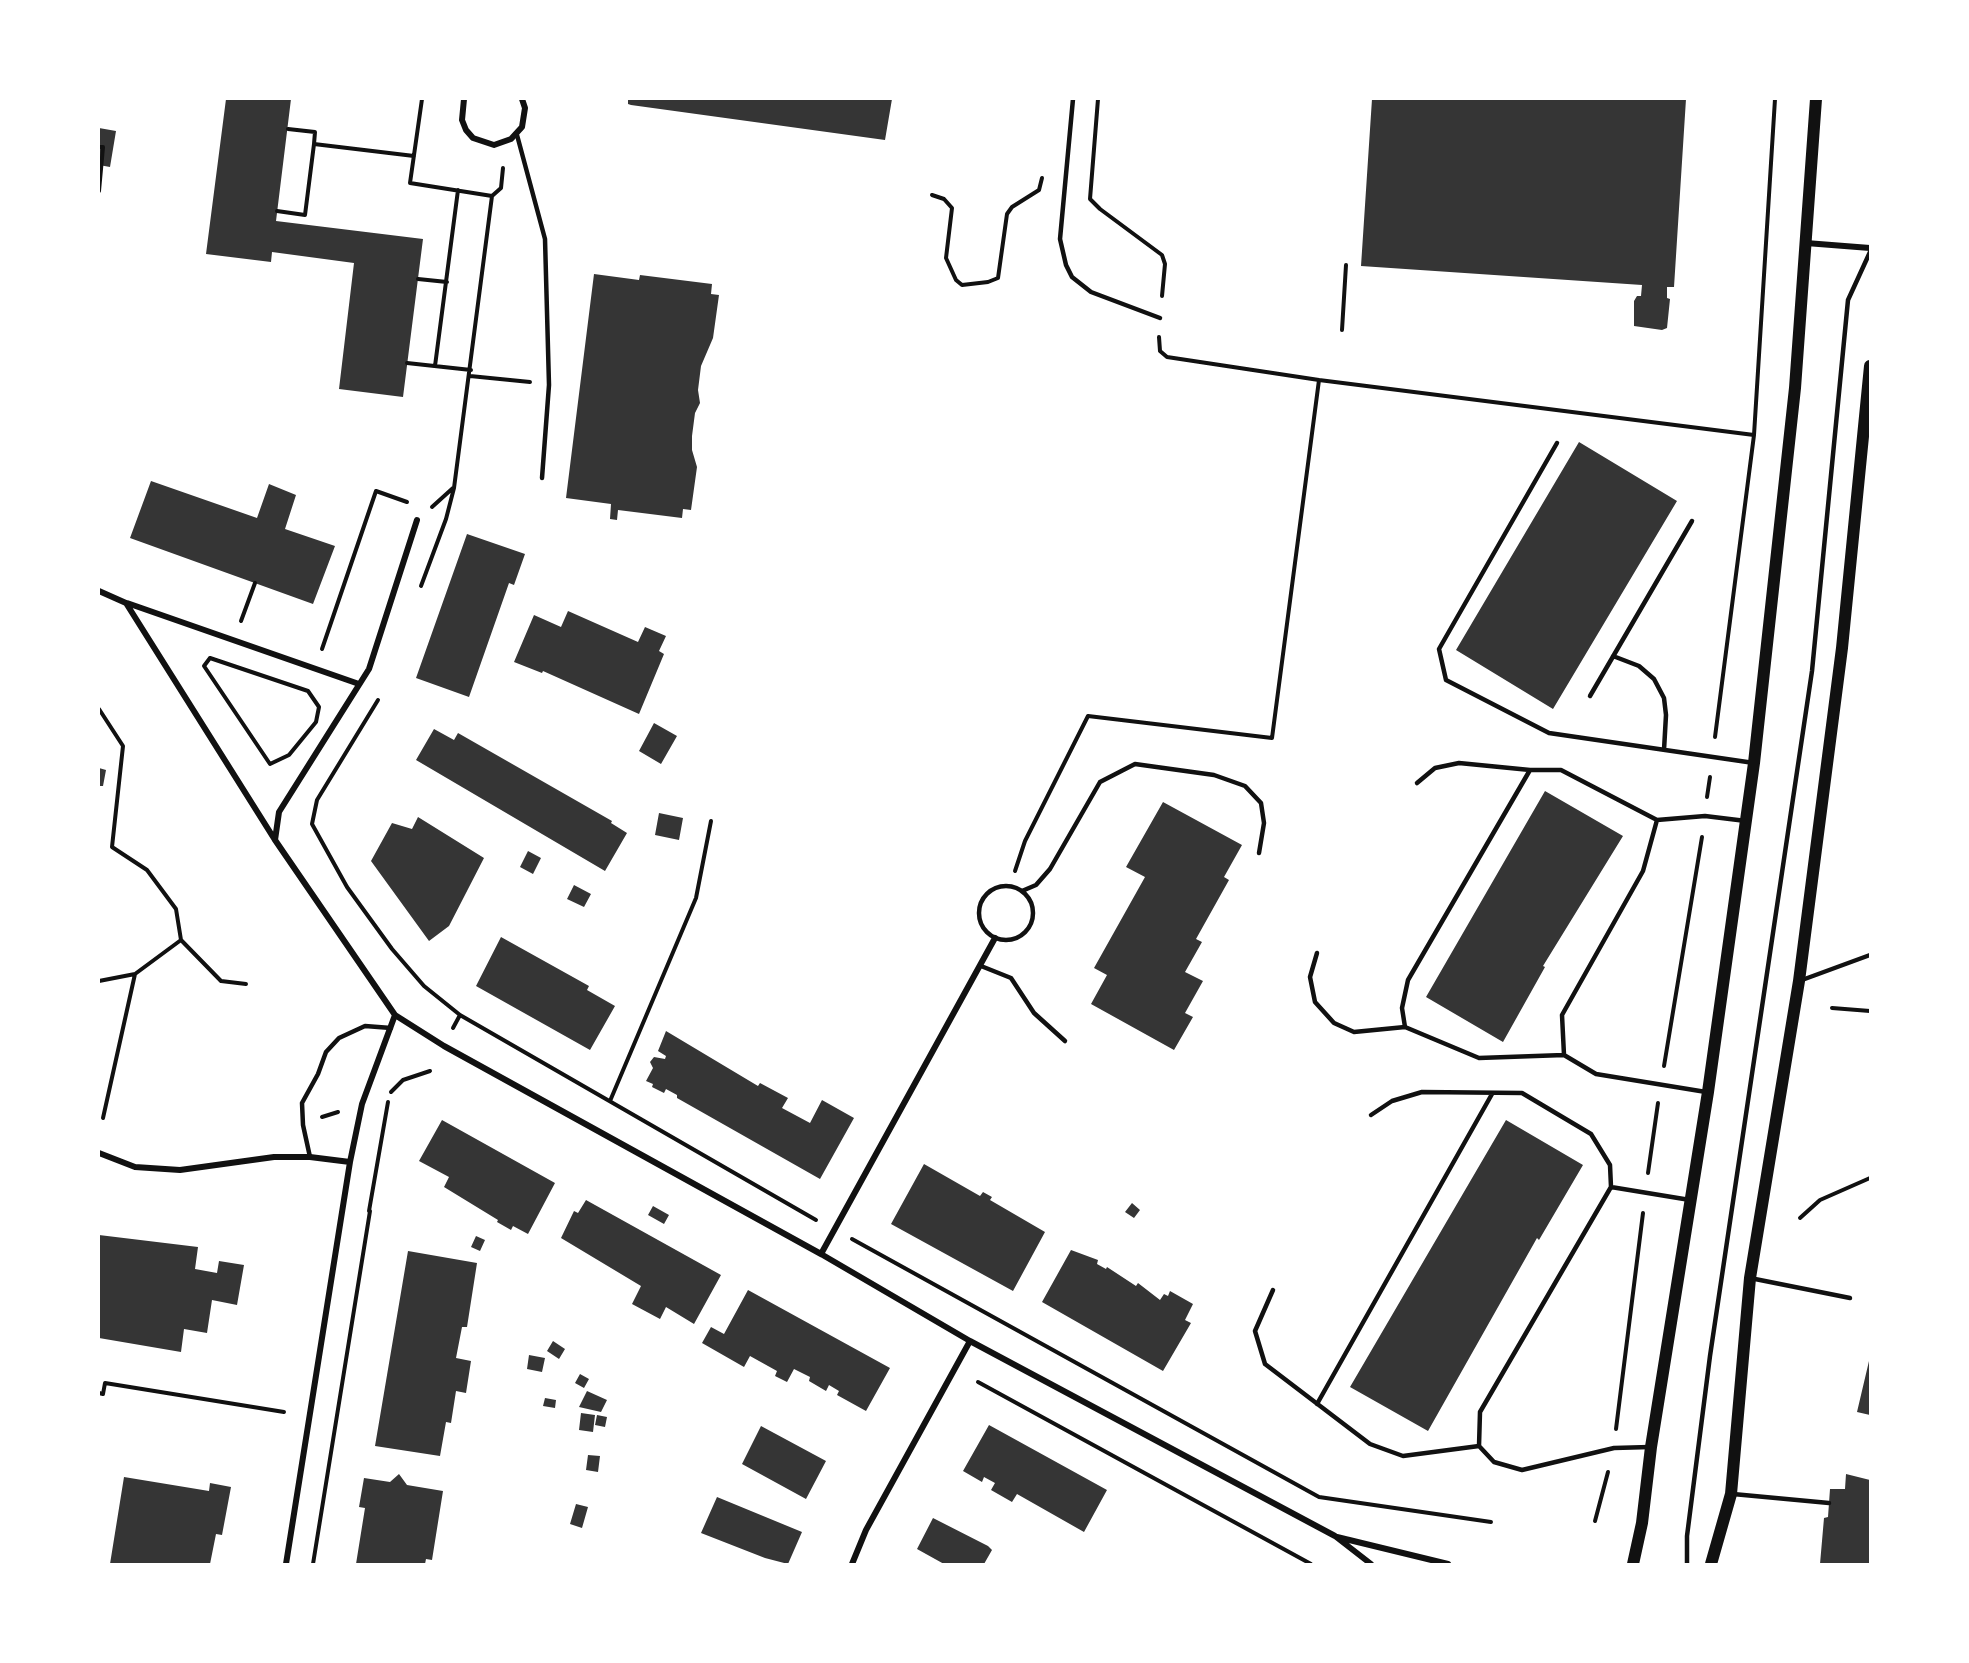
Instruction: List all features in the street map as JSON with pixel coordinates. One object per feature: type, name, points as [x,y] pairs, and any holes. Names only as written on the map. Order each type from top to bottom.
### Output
[{"type":"main road","points":[[1633,1564],[1642,1522],[1651,1447],[1707,1092],[1754,763],[1795,388],[1816,99]]},
{"type":"main road","points":[[1712,1564],[1731,1494],[1750,1278],[1798,981],[1842,648],[1870,366]]},
{"type":"street","points":[[465,99],[462,120],[473,138],[494,145],[504,143],[517,135],[525,119],[522,99]]},
{"type":"street","points":[[1806,243],[1870,250]]},
{"type":"street","points":[[275,840],[279,812],[369,669],[417,519]]},
{"type":"street","points":[[99,591],[126,603],[359,684]]},
{"type":"street","points":[[126,603],[275,840],[395,1015],[444,1046],[821,1254],[970,1341],[1335,1536],[1371,1564]]},
{"type":"street","points":[[821,1254],[981,966],[994,938]]},
{"type":"street","points":[[286,1564],[350,1162],[363,1104],[395,1015]]},
{"type":"street","points":[[99,1153],[135,1167],[180,1170],[274,1157],[310,1157],[350,1162]]},
{"type":"street","points":[[852,1564],[866,1530],[970,1341]]},
{"type":"street","points":[[1335,1536],[1448,1564]]},
{"type":"lane","points":[[1073,99],[1060,238],[1066,265],[1072,277],[1091,292],[1160,318]]},
{"type":"lane","points":[[517,135],[545,239],[549,385],[542,477]]},
{"type":"lane","points":[[1687,1564],[1687,1536],[1710,1356],[1812,671],[1848,300],[1870,250]]},
{"type":"lane","points":[[1557,443],[1439,649],[1446,680],[1549,734],[1754,763]]},
{"type":"lane","points":[[1590,696],[1692,521]]},
{"type":"lane","points":[[1613,656],[1640,666],[1654,679],[1664,698],[1666,715],[1664,750]]},
{"type":"lane","points":[[1417,783],[1435,768],[1459,763],[1530,770],[1561,770],[1657,820],[1705,816],[1746,821]]},
{"type":"lane","points":[[1022,891],[1036,885],[1050,869],[1100,782],[1135,764],[1214,775],[1245,786],[1261,802],[1264,823],[1259,853]]},
{"type":"lane","points":[[1405,1027],[1402,1008],[1408,980],[1530,770]]},
{"type":"lane","points":[[1564,1055],[1562,1015],[1643,871],[1657,820]]},
{"type":"lane","points":[[1000,886],[1022,891],[1030,900],[1033,911],[1032,922],[1026,932],[1017,939],[1006,941],[994,938],[985,932],[980,922],[979,910],[982,899],[990,891],[1000,886]]},
{"type":"lane","points":[[1317,953],[1310,977],[1316,1002],[1334,1023],[1354,1032],[1405,1027],[1479,1058],[1564,1055],[1596,1074],[1707,1092]]},
{"type":"lane","points":[[1798,981],[1870,955]]},
{"type":"lane","points":[[981,966],[1011,978],[1034,1013],[1065,1041]]},
{"type":"lane","points":[[310,1157],[303,1125],[302,1103],[318,1074],[326,1052],[339,1038],[365,1026],[391,1028]]},
{"type":"lane","points":[[1371,1115],[1392,1101],[1422,1092],[1522,1093],[1591,1134],[1610,1165],[1611,1187],[1479,1412],[1479,1446],[1494,1462],[1522,1470],[1614,1448],[1651,1447]]},
{"type":"lane","points":[[1317,1404],[1492,1094]]},
{"type":"lane","points":[[1611,1187],[1690,1200]]},
{"type":"lane","points":[[1750,1278],[1850,1298]]},
{"type":"lane","points":[[1273,1290],[1255,1330],[1265,1364],[1317,1404],[1370,1444],[1403,1456],[1479,1446]]},
{"type":"lane","points":[[1731,1494],[1829,1503]]},
{"type":"path","points":[[422,99],[410,183],[492,196]]},
{"type":"path","points":[[1098,99],[1090,199],[1162,255],[1165,264],[1158,344],[1162,354],[1167,357],[1319,380],[1754,435]]},
{"type":"path","points":[[278,211],[305,215],[314,144],[315,132],[288,129]]},
{"type":"path","points":[[417,597],[446,519],[454,488],[471,376],[492,196],[501,188],[504,143]]},
{"type":"path","points":[[314,144],[414,156]]},
{"type":"path","points":[[99,147],[104,147],[99,191]]},
{"type":"path","points":[[932,195],[944,199],[952,208],[946,258],[956,280],[963,285],[988,282],[998,278],[1007,214],[1012,207],[1039,190],[1043,172]]},
{"type":"path","points":[[435,366],[458,190]]},
{"type":"path","points":[[1342,330],[1346,265]]},
{"type":"path","points":[[418,279],[447,282]]},
{"type":"path","points":[[407,363],[471,370]]},
{"type":"path","points":[[471,376],[549,385]]},
{"type":"path","points":[[1022,891],[1014,869],[1025,841],[1088,716],[1272,738],[1319,380]]},
{"type":"path","points":[[417,519],[454,488]]},
{"type":"path","points":[[308,691],[376,491],[429,510]]},
{"type":"path","points":[[241,622],[255,583]]},
{"type":"path","points":[[210,658],[308,691],[319,707],[316,722],[289,755],[270,764],[204,666],[210,658]]},
{"type":"path","points":[[381,696],[317,800],[312,824],[347,887],[392,949],[424,986],[460,1015],[834,1230],[1319,1497],[1491,1522]]},
{"type":"path","points":[[99,710],[123,746],[112,847],[147,870],[176,909],[181,940],[221,981],[246,984]]},
{"type":"path","points":[[610,1101],[696,898],[711,821]]},
{"type":"path","points":[[99,981],[135,974],[181,940]]},
{"type":"path","points":[[103,1118],[135,974]]},
{"type":"path","points":[[1832,1008],[1870,1011]]},
{"type":"path","points":[[453,1029],[460,1015]]},
{"type":"path","points":[[313,1564],[387,1096],[403,1080],[430,1071]]},
{"type":"path","points":[[313,1121],[344,1109]]},
{"type":"path","points":[[1800,1218],[1820,1200],[1870,1178]]},
{"type":"path","points":[[978,1382],[1311,1564]]},
{"type":"path","points":[[99,1393],[103,1394],[105,1383],[284,1412]]},
{"type":"building","points":[[226,99],[291,99],[276,221],[423,239],[403,397],[339,389],[354,263],[272,252],[271,262],[206,254]]},
{"type":"building","points":[[628,99],[892,99],[885,140],[631,105],[628,104]]},
{"type":"building","points":[[1372,99],[1686,99],[1674,287],[1667,287],[1667,298],[1670,299],[1667,328],[1662,330],[1634,326],[1634,301],[1637,296],[1641,296],[1642,285],[1361,266]]},
{"type":"building","points":[[99,128],[116,131],[110,167],[99,165]]},
{"type":"building","points":[[594,274],[639,280],[640,275],[712,284],[711,294],[719,295],[713,338],[701,366],[698,390],[700,403],[695,413],[692,436],[692,450],[697,467],[691,510],[683,509],[682,518],[618,510],[617,520],[610,519],[611,504],[566,498]]},
{"type":"building","points":[[1579,442],[1677,501],[1553,709],[1456,650]]},
{"type":"building","points":[[151,481],[257,518],[269,484],[296,495],[285,529],[335,546],[313,604],[130,538]]},
{"type":"building","points":[[467,534],[525,554],[514,585],[509,583],[469,697],[416,678]]},
{"type":"building","points":[[568,611],[638,642],[645,627],[666,636],[659,651],[664,654],[639,714],[543,671],[542,673],[514,662],[534,615],[561,627]]},
{"type":"building","points":[[654,723],[677,736],[661,764],[639,751]]},
{"type":"building","points":[[434,729],[454,740],[458,733],[612,821],[611,823],[627,833],[605,871],[416,760]]},
{"type":"building","points":[[99,768],[106,770],[103,786],[99,786]]},
{"type":"building","points":[[1545,791],[1623,836],[1543,966],[1545,967],[1503,1042],[1426,997]]},
{"type":"building","points":[[1163,802],[1242,845],[1224,877],[1229,880],[1196,939],[1202,942],[1185,972],[1203,981],[1185,1013],[1193,1017],[1174,1050],[1091,1004],[1107,975],[1094,968],[1145,877],[1126,867]]},
{"type":"building","points":[[659,813],[683,818],[679,840],[655,835]]},
{"type":"building","points":[[418,817],[484,858],[449,926],[429,941],[371,861],[392,823],[412,829]]},
{"type":"building","points":[[528,851],[541,858],[533,874],[520,867]]},
{"type":"building","points":[[574,885],[591,894],[584,907],[567,899]]},
{"type":"building","points":[[501,937],[589,986],[587,990],[615,1006],[590,1050],[476,986]]},
{"type":"building","points":[[666,1031],[758,1086],[760,1083],[788,1098],[782,1108],[810,1123],[822,1100],[854,1118],[820,1179],[677,1098],[677,1095],[666,1089],[664,1093],[652,1087],[653,1084],[646,1081],[653,1068],[650,1062],[654,1057],[665,1059],[666,1056],[658,1051]]},
{"type":"building","points":[[442,1120],[555,1183],[528,1234],[513,1226],[511,1230],[444,1187],[449,1177],[419,1161]]},
{"type":"building","points":[[1506,1120],[1583,1165],[1539,1240],[1537,1238],[1428,1431],[1350,1387]]},
{"type":"building","points":[[924,1164],[980,1196],[983,1192],[992,1197],[990,1200],[1045,1232],[1013,1291],[891,1224]]},
{"type":"building","points":[[586,1200],[721,1275],[694,1324],[666,1307],[660,1319],[632,1304],[641,1286],[561,1238],[574,1211],[578,1213]]},
{"type":"building","points":[[1132,1203],[1140,1210],[1134,1218],[1125,1212]]},
{"type":"building","points":[[653,1206],[669,1215],[664,1224],[648,1215]]},
{"type":"building","points":[[99,1235],[198,1247],[195,1269],[217,1273],[219,1261],[244,1265],[237,1305],[212,1300],[207,1333],[184,1329],[181,1352],[99,1338]]},
{"type":"building","points":[[476,1236],[485,1240],[480,1251],[471,1247]]},
{"type":"building","points":[[1071,1250],[1098,1260],[1097,1264],[1106,1269],[1107,1267],[1136,1286],[1138,1283],[1160,1300],[1164,1294],[1168,1296],[1170,1291],[1193,1304],[1185,1320],[1191,1323],[1163,1371],[1042,1302]]},
{"type":"building","points":[[408,1251],[477,1263],[467,1327],[462,1327],[456,1358],[471,1361],[466,1393],[456,1391],[451,1423],[446,1422],[440,1456],[375,1446]]},
{"type":"building","points":[[748,1290],[890,1368],[866,1411],[837,1395],[839,1391],[829,1385],[826,1391],[809,1381],[810,1377],[794,1369],[787,1382],[775,1376],[777,1371],[750,1356],[744,1367],[702,1343],[711,1327],[724,1334]]},
{"type":"building","points":[[553,1341],[565,1349],[559,1359],[547,1351]]},
{"type":"building","points":[[529,1355],[545,1358],[542,1372],[527,1369]]},
{"type":"building","points":[[1870,1362],[1870,1415],[1857,1412]]},
{"type":"building","points":[[580,1374],[589,1379],[584,1388],[575,1383]]},
{"type":"building","points":[[587,1391],[607,1400],[601,1412],[579,1407]]},
{"type":"building","points":[[545,1398],[556,1400],[555,1408],[543,1406]]},
{"type":"building","points":[[581,1413],[595,1415],[593,1432],[579,1430]]},
{"type":"building","points":[[597,1415],[607,1417],[605,1427],[595,1425]]},
{"type":"building","points":[[989,1425],[1107,1490],[1084,1532],[1017,1494],[1012,1502],[991,1490],[995,1483],[984,1477],[982,1482],[963,1471]]},
{"type":"building","points":[[761,1426],[826,1461],[806,1499],[742,1464]]},
{"type":"building","points":[[588,1455],[600,1456],[598,1472],[586,1470]]},
{"type":"building","points":[[399,1474],[407,1485],[443,1491],[432,1560],[426,1559],[425,1564],[356,1564],[365,1508],[359,1507],[364,1478],[390,1482]]},
{"type":"building","points":[[1846,1474],[1870,1480],[1870,1564],[1820,1564],[1824,1518],[1828,1517],[1830,1489],[1845,1489]]},
{"type":"building","points":[[124,1477],[209,1491],[210,1483],[231,1487],[222,1535],[216,1534],[210,1564],[110,1564]]},
{"type":"building","points":[[717,1497],[802,1532],[788,1564],[765,1558],[701,1533]]},
{"type":"building","points":[[576,1504],[588,1507],[582,1528],[570,1524]]},
{"type":"building","points":[[933,1518],[988,1546],[992,1550],[984,1564],[944,1564],[917,1549]]}]
